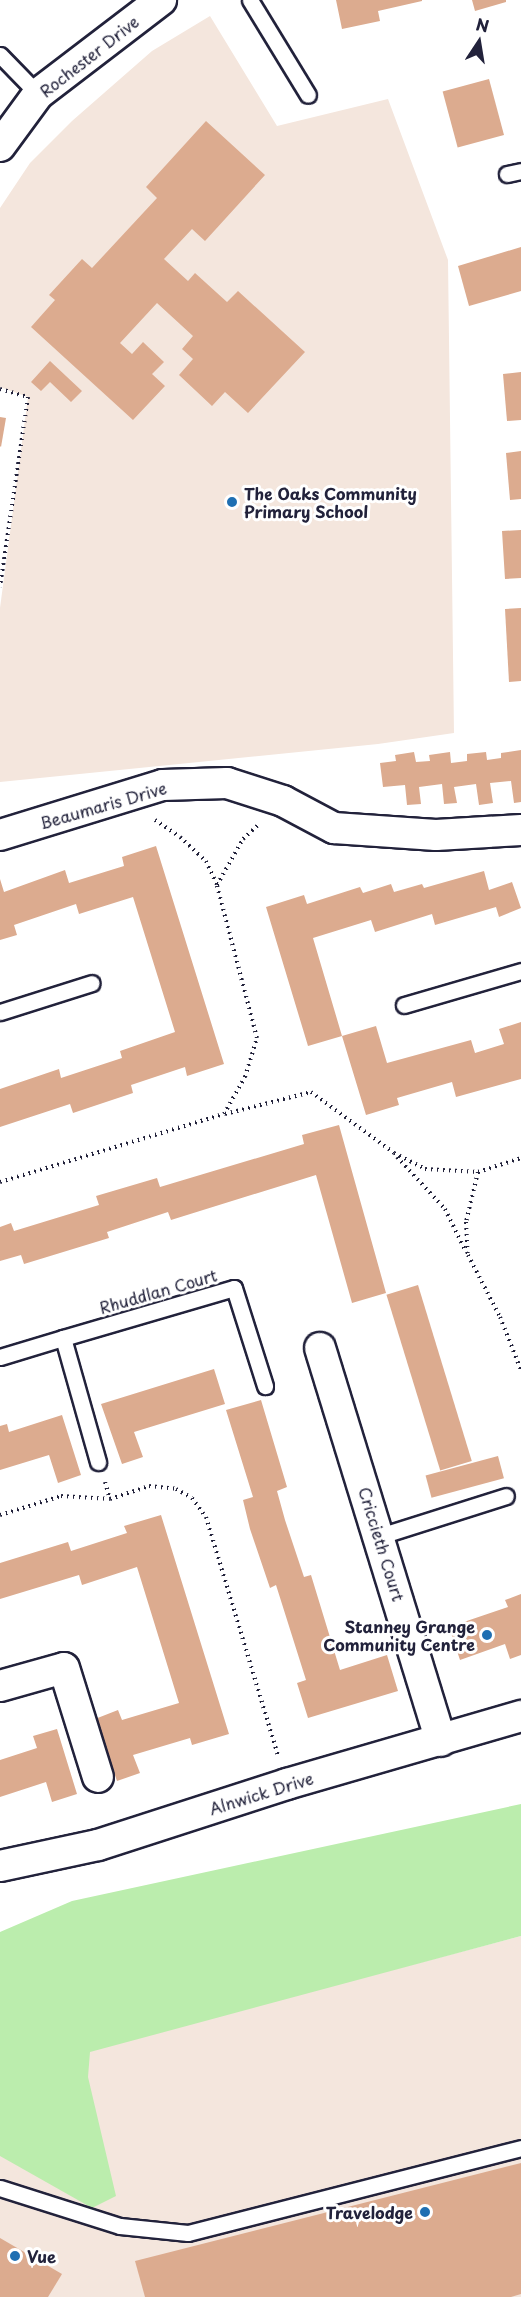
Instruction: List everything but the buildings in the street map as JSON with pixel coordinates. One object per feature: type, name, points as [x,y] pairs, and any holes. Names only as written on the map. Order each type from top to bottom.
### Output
[{"type":"street","name":"Rochester Drive","points":[[0,146],[38,94],[161,0]]},
{"type":"street","name":"Beaumaris Drive","points":[[0,835],[163,785],[227,783],[283,801],[334,828],[436,835],[521,830]]},
{"type":"street","name":"Criccieth Court","points":[[320,1348],[380,1536],[441,1741]]},
{"type":"street","points":[[0,1686],[64,1668],[98,1777]]},
{"type":"street","name":"Alnwick Drive","points":[[0,1866],[98,1845],[287,1784],[521,1716]]},
{"type":"lane","points":[[250,0],[308,95]]},
{"type":"lane","points":[[0,55],[38,94]]},
{"type":"lane","points":[[404,1005],[521,971]]},
{"type":"lane","points":[[0,1012],[92,983]]},
{"type":"lane","name":"Rhuddlan Court","points":[[0,1357],[234,1288],[265,1386]]},
{"type":"lane","points":[[63,1338],[98,1462]]},
{"type":"lane","points":[[380,1536],[506,1496]]},
{"type":"lane","points":[[0,2188],[120,2226],[188,2233],[521,2148]]},
{"type":"path","points":[[0,389],[28,397],[0,587]]},
{"type":"path","points":[[121,798],[180,837],[206,861],[217,885],[257,1038],[244,1077],[224,1114]]},
{"type":"path","points":[[217,885],[243,839],[283,801]]},
{"type":"path","points":[[0,1182],[224,1114],[311,1092],[394,1153],[425,1169],[478,1172],[521,1158]]},
{"type":"path","points":[[394,1153],[445,1209],[500,1317],[521,1370]]},
{"type":"path","points":[[468,1255],[466,1222],[478,1172]]},
{"type":"path","points":[[0,1515],[61,1496],[110,1499],[149,1486],[176,1489],[192,1498],[206,1516],[287,1784]]},
{"type":"shaded area","name":"The Oaks Community Primary School","points":[[210,16],[277,126],[388,99],[448,260],[454,733],[378,744],[0,782],[0,608],[28,397],[0,387],[0,208],[30,163],[72,121],[152,51]]},
{"type":"shaded area","points":[[521,1936],[521,2297],[0,2297],[0,2073]]},
{"type":"green space","points":[[521,1804],[521,1936],[90,2052],[88,2077],[116,2196],[92,2208],[0,2156],[0,1932],[72,1901]]},
{"type":"place","name":"The Oaks Community Primary School","points":[[232,502]]},
{"type":"place","name":"Stanney Grange Community Centre","points":[[487,1635]]},
{"type":"place","name":"Travelodge","points":[[425,2212]]},
{"type":"place","name":"Vue","points":[[15,2256]]}]
